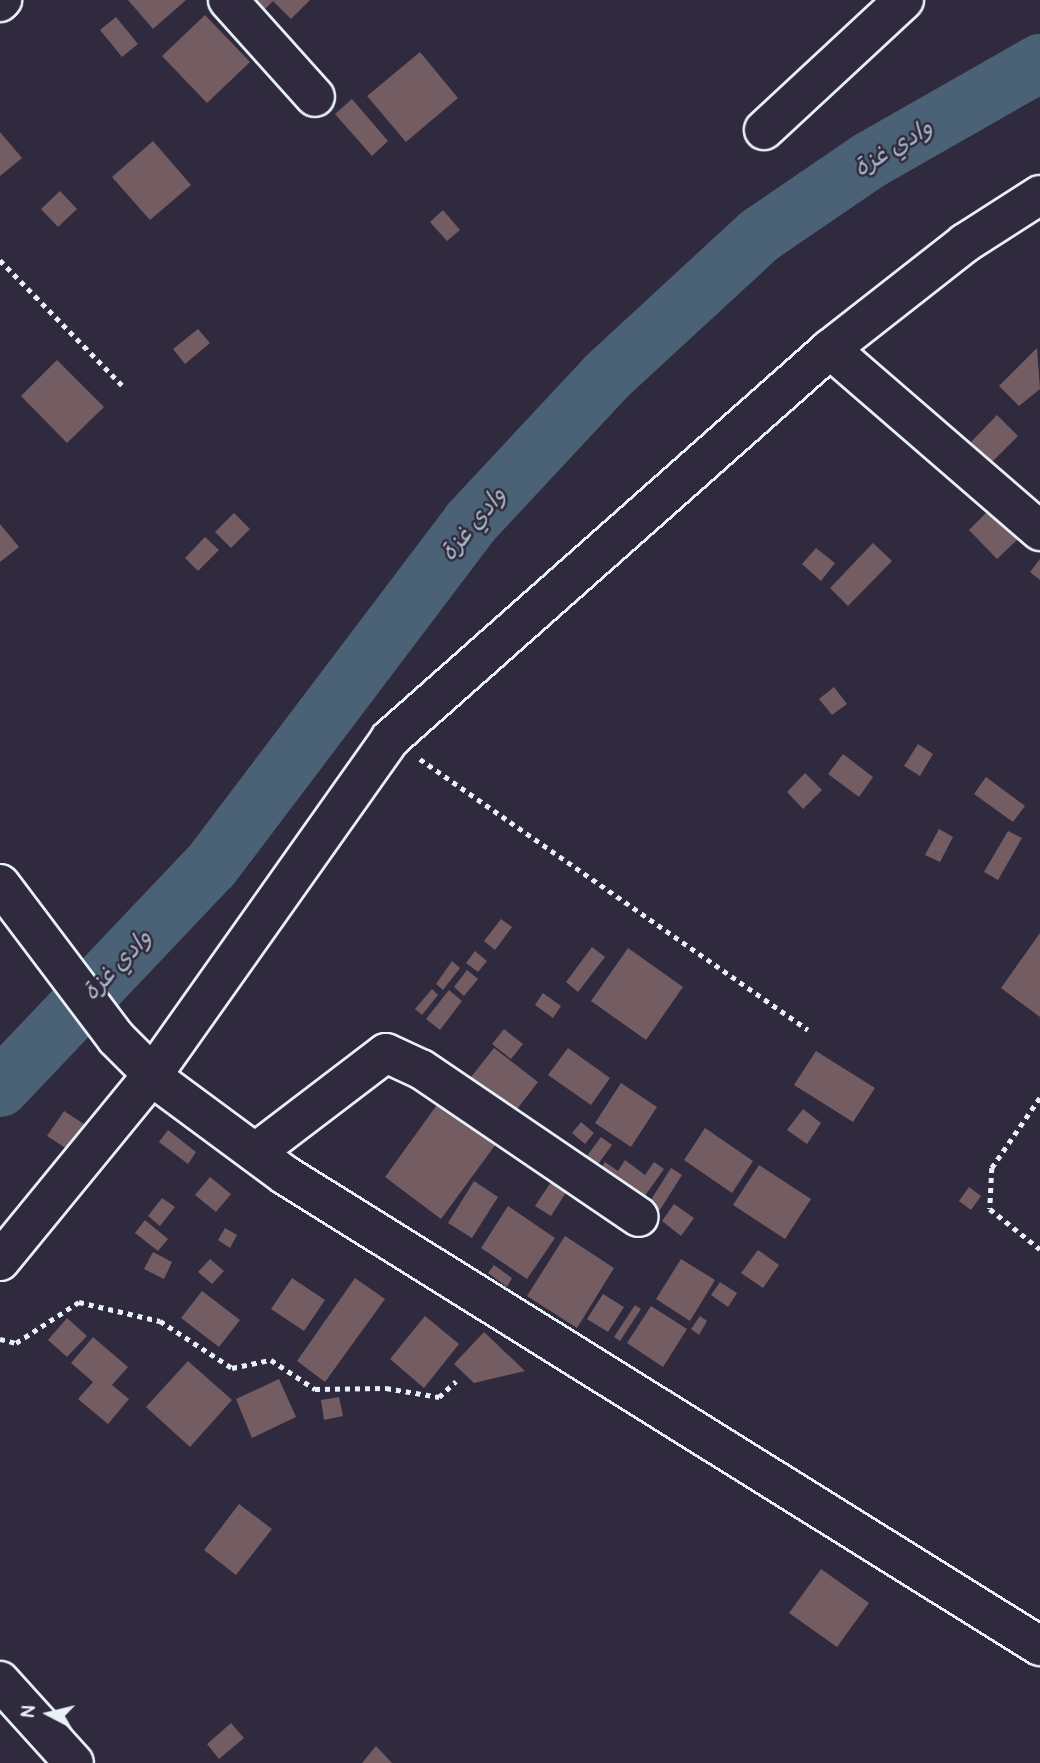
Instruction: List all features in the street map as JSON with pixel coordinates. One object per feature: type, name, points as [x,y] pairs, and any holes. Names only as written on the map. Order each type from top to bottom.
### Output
[{"type":"street","points":[[228,0],[315,97]]},
{"type":"street","points":[[764,130],[904,0]]},
{"type":"street","points":[[0,1261],[153,1074],[390,738],[830,349],[965,243],[1040,195]]},
{"type":"street","points":[[830,349],[1040,531]]},
{"type":"street","points":[[0,884],[116,1038],[153,1074],[256,1152],[1040,1646]]},
{"type":"street","points":[[256,1152],[386,1053],[421,1069],[639,1217]]},
{"type":"street","points":[[0,1681],[74,1763]]},
{"type":"path","points":[[0,260],[122,385]]},
{"type":"path","points":[[390,738],[808,1030]]},
{"type":"path","points":[[1040,1098],[992,1168],[990,1209],[1040,1249]]},
{"type":"path","points":[[0,1339],[16,1343],[79,1302],[160,1321],[232,1368],[271,1360],[315,1390],[386,1388],[439,1397],[456,1381]]},
{"type":"building","points":[[128,0],[186,0],[153,29]]},
{"type":"building","points":[[255,0],[310,0],[291,19],[273,1],[265,9]]},
{"type":"building","points":[[205,15],[250,62],[207,103],[162,56]]},
{"type":"building","points":[[116,17],[138,44],[122,57],[100,30]]},
{"type":"building","points":[[420,52],[458,98],[406,142],[367,96]]},
{"type":"building","points":[[352,99],[388,141],[372,156],[335,114]]},
{"type":"building","points":[[0,132],[22,158],[0,176]]},
{"type":"building","points":[[153,141],[191,185],[150,220],[112,177]]},
{"type":"building","points":[[60,191],[77,209],[58,227],[41,209]]},
{"type":"building","points":[[443,210],[460,230],[447,241],[430,222]]},
{"type":"building","points":[[198,329],[210,343],[185,364],[173,349]]},
{"type":"building","points":[[1037,348],[1040,389],[1019,406],[999,386]]},
{"type":"building","points":[[57,360],[104,407],[67,443],[21,396]]},
{"type":"building","points":[[997,415],[1018,436],[991,463],[971,442]]},
{"type":"building","points":[[992,507],[1021,536],[997,559],[969,530]]},
{"type":"building","points":[[234,513],[250,529],[231,548],[215,532]]},
{"type":"building","points":[[0,524],[19,547],[0,562]]},
{"type":"building","points":[[205,537],[219,550],[198,571],[185,558]]},
{"type":"building","points":[[873,543],[892,561],[848,606],[830,588]]},
{"type":"building","points":[[816,548],[835,563],[821,581],[802,564]]},
{"type":"building","points":[[1040,559],[1040,580],[1030,572]]},
{"type":"building","points":[[834,687],[847,704],[832,715],[819,699]]},
{"type":"building","points":[[918,744],[933,754],[920,776],[904,766]]},
{"type":"building","points":[[843,754],[873,777],[859,797],[828,774]]},
{"type":"building","points":[[805,773],[822,790],[803,809],[787,792]]},
{"type":"building","points":[[986,777],[1025,806],[1013,822],[974,794]]},
{"type":"building","points":[[939,829],[953,837],[940,862],[925,855]]},
{"type":"building","points":[[1008,831],[1022,838],[998,880],[984,872]]},
{"type":"building","points":[[501,919],[512,927],[495,950],[484,941]]},
{"type":"building","points":[[1040,933],[1040,1017],[1001,988]]},
{"type":"building","points":[[592,947],[605,957],[578,992],[566,982]]},
{"type":"building","points":[[628,948],[683,987],[646,1040],[591,1001]]},
{"type":"building","points":[[475,951],[487,961],[478,972],[466,963]]},
{"type":"building","points":[[452,961],[460,968],[443,990],[436,984]]},
{"type":"building","points":[[467,970],[478,979],[464,996],[454,987]]},
{"type":"building","points":[[432,989],[438,995],[422,1015],[415,1009]]},
{"type":"building","points":[[449,990],[462,1001],[440,1030],[426,1019]]},
{"type":"building","points":[[543,993],[561,1006],[553,1018],[535,1005]]},
{"type":"building","points":[[504,1029],[523,1044],[511,1059],[492,1044]]},
{"type":"building","points":[[494,1048],[538,1082],[511,1117],[467,1082]]},
{"type":"building","points":[[568,1048],[610,1078],[591,1105],[548,1075]]},
{"type":"building","points":[[816,1051],[875,1088],[853,1122],[794,1085]]},
{"type":"building","points":[[621,1083],[657,1107],[631,1147],[595,1123]]},
{"type":"building","points":[[447,1091],[504,1133],[441,1219],[385,1177]]},
{"type":"building","points":[[803,1109],[821,1123],[807,1144],[787,1130]]},
{"type":"building","points":[[64,1111],[87,1126],[70,1151],[47,1136]]},
{"type":"building","points":[[581,1122],[594,1133],[585,1144],[572,1133]]},
{"type":"building","points":[[705,1128],[753,1161],[732,1193],[684,1160]]},
{"type":"building","points":[[168,1130],[196,1152],[188,1164],[159,1142]]},
{"type":"building","points":[[601,1137],[612,1145],[598,1164],[587,1156]]},
{"type":"building","points":[[625,1160],[645,1175],[654,1162],[664,1169],[639,1204],[597,1174],[605,1162],[618,1171]]},
{"type":"building","points":[[759,1165],[811,1199],[785,1239],[733,1205]]},
{"type":"building","points":[[671,1168],[682,1175],[658,1213],[647,1206]]},
{"type":"building","points":[[559,1170],[574,1180],[551,1216],[535,1206]]},
{"type":"building","points":[[210,1177],[231,1194],[216,1212],[195,1195]]},
{"type":"building","points":[[474,1181],[498,1197],[472,1238],[448,1223]]},
{"type":"building","points":[[969,1187],[981,1196],[971,1210],[959,1201]]},
{"type":"building","points":[[162,1198],[175,1207],[160,1226],[148,1216]]},
{"type":"building","points":[[674,1204],[694,1218],[681,1236],[662,1221]]},
{"type":"building","points":[[508,1206],[555,1238],[527,1279],[481,1248]]},
{"type":"building","points":[[145,1220],[168,1239],[158,1251],[135,1233]]},
{"type":"building","points":[[225,1228],[237,1235],[230,1248],[218,1240]]},
{"type":"building","points":[[565,1236],[614,1268],[577,1328],[527,1296]]},
{"type":"building","points":[[758,1250],[779,1265],[763,1288],[741,1273]]},
{"type":"building","points":[[153,1252],[172,1262],[164,1279],[144,1269]]},
{"type":"building","points":[[210,1259],[224,1271],[212,1284],[198,1272]]},
{"type":"building","points":[[681,1259],[715,1280],[690,1321],[656,1299]]},
{"type":"building","points":[[494,1265],[512,1278],[507,1287],[488,1273]]},
{"type":"building","points":[[292,1278],[325,1300],[304,1331],[271,1309]]},
{"type":"building","points":[[355,1278],[385,1299],[325,1382],[297,1361]]},
{"type":"building","points":[[720,1282],[737,1293],[728,1307],[711,1295]]},
{"type":"building","points":[[202,1291],[240,1320],[219,1347],[181,1318]]},
{"type":"building","points":[[603,1294],[624,1307],[608,1332],[587,1319]]},
{"type":"building","points":[[635,1305],[641,1309],[620,1341],[614,1337]]},
{"type":"building","points":[[651,1306],[687,1329],[663,1367],[627,1343]]},
{"type":"building","points":[[425,1316],[459,1344],[424,1388],[390,1359]]},
{"type":"building","points":[[700,1316],[707,1321],[699,1335],[691,1329]]},
{"type":"building","points":[[67,1318],[87,1336],[67,1357],[48,1340]]},
{"type":"building","points":[[484,1332],[525,1371],[474,1383],[454,1364]]},
{"type":"building","points":[[93,1337],[128,1367],[112,1385],[129,1399],[108,1424],[78,1399],[93,1382],[71,1363]]},
{"type":"building","points":[[188,1361],[232,1400],[190,1447],[146,1407]]},
{"type":"building","points":[[279,1379],[296,1417],[252,1438],[236,1399]]},
{"type":"building","points":[[339,1397],[343,1416],[324,1420],[321,1400]]},
{"type":"building","points":[[239,1504],[272,1529],[236,1575],[204,1550]]},
{"type":"building","points":[[821,1569],[869,1603],[837,1647],[789,1613]]},
{"type":"building","points":[[231,1723],[244,1738],[219,1759],[207,1744]]},
{"type":"building","points":[[376,1746],[392,1763],[362,1763]]},
{"type":"waterway","name":"وادي غزة","points":[[0,1088],[211,866],[471,522],[606,377],[760,235],[870,160],[1040,63]]}]
